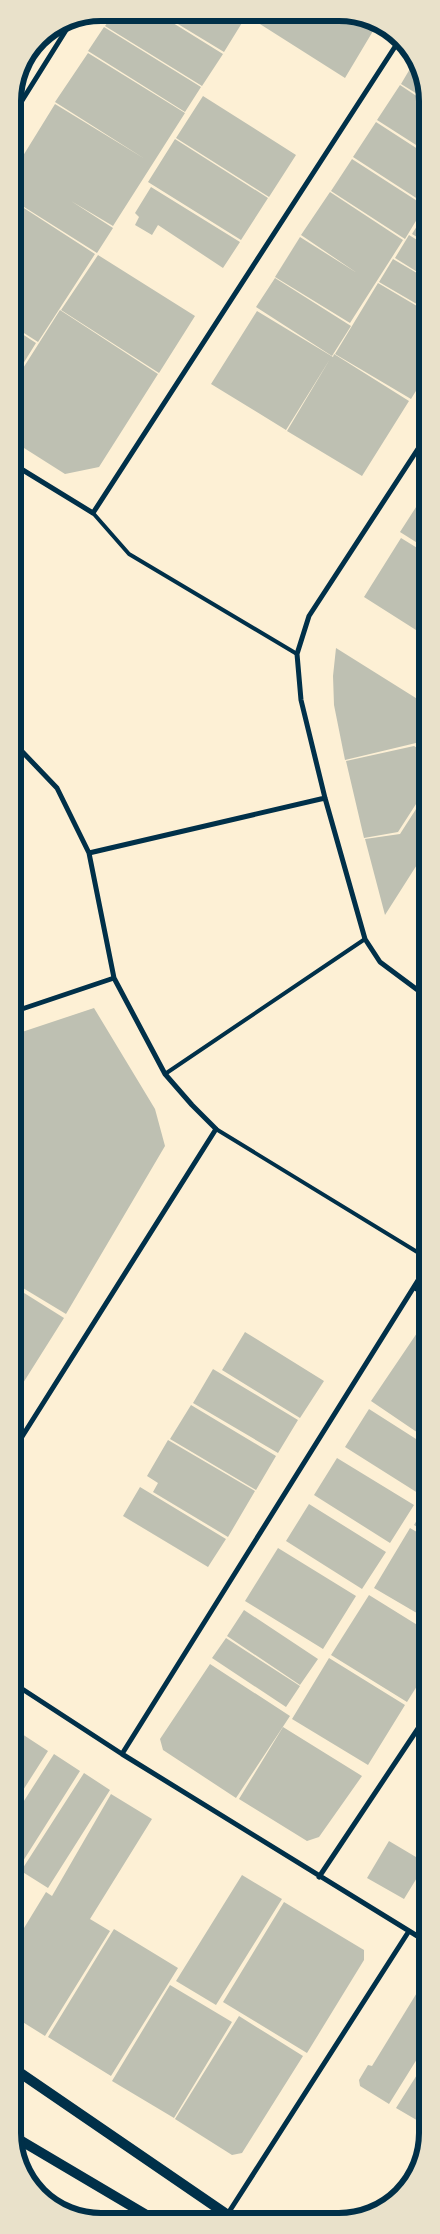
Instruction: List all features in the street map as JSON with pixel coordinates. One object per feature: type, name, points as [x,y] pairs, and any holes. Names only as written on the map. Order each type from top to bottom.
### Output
[{"type":"main road","points":[[21,2074],[224,2213]]},
{"type":"main road","points":[[22,2141],[143,2213]]},
{"type":"street","points":[[21,102],[67,29]]},
{"type":"street","points":[[21,469],[93,513],[396,45]]},
{"type":"street","points":[[419,447],[309,616],[297,654],[301,700],[325,798],[365,939],[380,962],[419,991]]},
{"type":"street","points":[[21,750],[57,788],[89,853],[114,978],[164,1074],[216,1129],[21,1438]]},
{"type":"street","points":[[89,853],[325,798]]},
{"type":"street","points":[[21,1009],[114,978]]},
{"type":"street","points":[[122,1754],[419,1281]]},
{"type":"street","points":[[415,1288],[419,1291]]},
{"type":"street","points":[[21,1688],[122,1754],[419,1937]]},
{"type":"street","points":[[319,1877],[419,1727]]},
{"type":"street","points":[[234,2213],[409,1931]]},
{"type":"lane","points":[[93,513],[130,554],[297,654]]},
{"type":"lane","points":[[164,1074],[365,939]]},
{"type":"lane","points":[[216,1129],[419,1253]]},
{"type":"building","points":[[109,21],[170,21],[223,54],[202,86],[105,26]]},
{"type":"building","points":[[173,21],[243,21],[224,52]]},
{"type":"building","points":[[255,21],[339,21],[365,25],[374,29],[345,78]]},
{"type":"building","points":[[104,27],[201,87],[185,112],[88,51]]},
{"type":"building","points":[[88,53],[185,113],[113,226],[71,201],[113,228],[97,253],[21,205],[21,159],[55,104],[145,159],[55,102]]},
{"type":"building","points":[[411,67],[418,95],[401,84]]},
{"type":"building","points":[[400,85],[419,97],[419,147],[377,120]]},
{"type":"building","points":[[203,96],[296,155],[269,197],[176,138]]},
{"type":"building","points":[[376,122],[419,150],[419,200],[353,157]]},
{"type":"building","points":[[175,139],[268,198],[241,240],[148,182]]},
{"type":"building","points":[[352,159],[419,202],[419,216],[405,239],[331,191]]},
{"type":"building","points":[[151,187],[240,242],[223,268],[158,225],[152,235],[135,225],[139,217],[135,213]]},
{"type":"building","points":[[330,192],[403,240],[350,323],[275,277],[300,237],[357,273],[301,235]]},
{"type":"building","points":[[21,206],[95,254],[38,342],[21,331]]},
{"type":"building","points":[[419,223],[419,238],[412,234]]},
{"type":"building","points":[[409,235],[419,241],[419,273],[395,258]]},
{"type":"building","points":[[98,255],[195,316],[159,373],[61,310]]},
{"type":"building","points":[[393,259],[419,274],[419,305],[379,282]]},
{"type":"building","points":[[275,278],[351,326],[332,356],[256,307]]},
{"type":"building","points":[[378,283],[419,307],[419,386],[411,399],[335,354]]},
{"type":"building","points":[[60,310],[158,374],[99,467],[65,474],[21,446],[21,371]]},
{"type":"building","points":[[257,311],[333,357],[334,354],[409,401],[362,476],[287,431],[330,359],[286,430],[211,384]]},
{"type":"building","points":[[21,333],[36,343],[21,367]]},
{"type":"building","points":[[419,502],[419,544],[400,532]]},
{"type":"building","points":[[401,538],[419,549],[419,632],[364,597]]},
{"type":"building","points":[[336,648],[419,700],[419,738],[416,743],[345,760],[334,705],[333,676]]},
{"type":"building","points":[[414,746],[419,749],[419,799],[398,832],[364,838],[346,761]]},
{"type":"building","points":[[419,804],[419,862],[385,915],[365,839],[400,834]]},
{"type":"building","points":[[94,1008],[155,1109],[165,1146],[66,1314],[21,1287],[21,1032]]},
{"type":"building","points":[[21,1291],[64,1318],[21,1386]]},
{"type":"building","points":[[245,1332],[324,1381],[300,1418],[222,1370]]},
{"type":"building","points":[[419,1333],[419,1434],[371,1401]]},
{"type":"building","points":[[213,1369],[298,1420],[278,1453],[193,1403]]},
{"type":"building","points":[[191,1405],[276,1456],[256,1490],[170,1439]]},
{"type":"building","points":[[369,1409],[419,1441],[419,1494],[345,1447]]},
{"type":"building","points":[[168,1440],[255,1491],[228,1537],[153,1492],[158,1483],[147,1476]]},
{"type":"building","points":[[337,1458],[414,1505],[390,1543],[314,1495]]},
{"type":"building","points":[[140,1487],[226,1539],[208,1567],[123,1516]]},
{"type":"building","points":[[309,1504],[386,1552],[362,1589],[286,1541]]},
{"type":"building","points":[[419,1517],[419,1528],[414,1525]]},
{"type":"building","points":[[410,1528],[419,1533],[419,1614],[374,1588]]},
{"type":"building","points":[[278,1548],[356,1596],[323,1649],[245,1601]]},
{"type":"building","points":[[369,1595],[419,1626],[419,1683],[407,1702],[331,1655]]},
{"type":"building","points":[[244,1610],[318,1659],[300,1685],[227,1636]]},
{"type":"building","points":[[226,1638],[300,1686],[286,1707],[212,1658]]},
{"type":"building","points":[[329,1658],[405,1705],[368,1765],[292,1719]]},
{"type":"building","points":[[210,1664],[290,1716],[236,1798],[163,1750],[160,1739]]},
{"type":"building","points":[[283,1727],[362,1776],[319,1837],[307,1841],[239,1799]]},
{"type":"building","points":[[22,1734],[48,1751],[21,1793]]},
{"type":"building","points":[[54,1754],[80,1771],[21,1864],[21,1806]]},
{"type":"building","points":[[84,1773],[110,1790],[48,1888],[21,1871]]},
{"type":"building","points":[[111,1794],[152,1819],[90,1919],[110,1931],[45,2036],[21,2021],[21,1933],[46,1892],[52,1896]]},
{"type":"building","points":[[389,1841],[419,1859],[419,1874],[404,1899],[367,1878]]},
{"type":"building","points":[[242,1875],[282,1899],[216,2005],[176,1981]]},
{"type":"building","points":[[284,1902],[364,1950],[364,1960],[307,2053],[223,2002]]},
{"type":"building","points":[[114,1929],[178,1968],[111,2076],[48,2037]]},
{"type":"building","points":[[170,1985],[232,2022],[174,2118],[112,2081]]},
{"type":"building","points":[[419,1992],[419,2056],[389,2104],[360,2086],[359,2080],[368,2065],[372,2066]]},
{"type":"building","points":[[239,2016],[303,2056],[242,2153],[232,2155],[175,2119]]},
{"type":"building","points":[[419,2072],[419,2121],[396,2108]]}]
